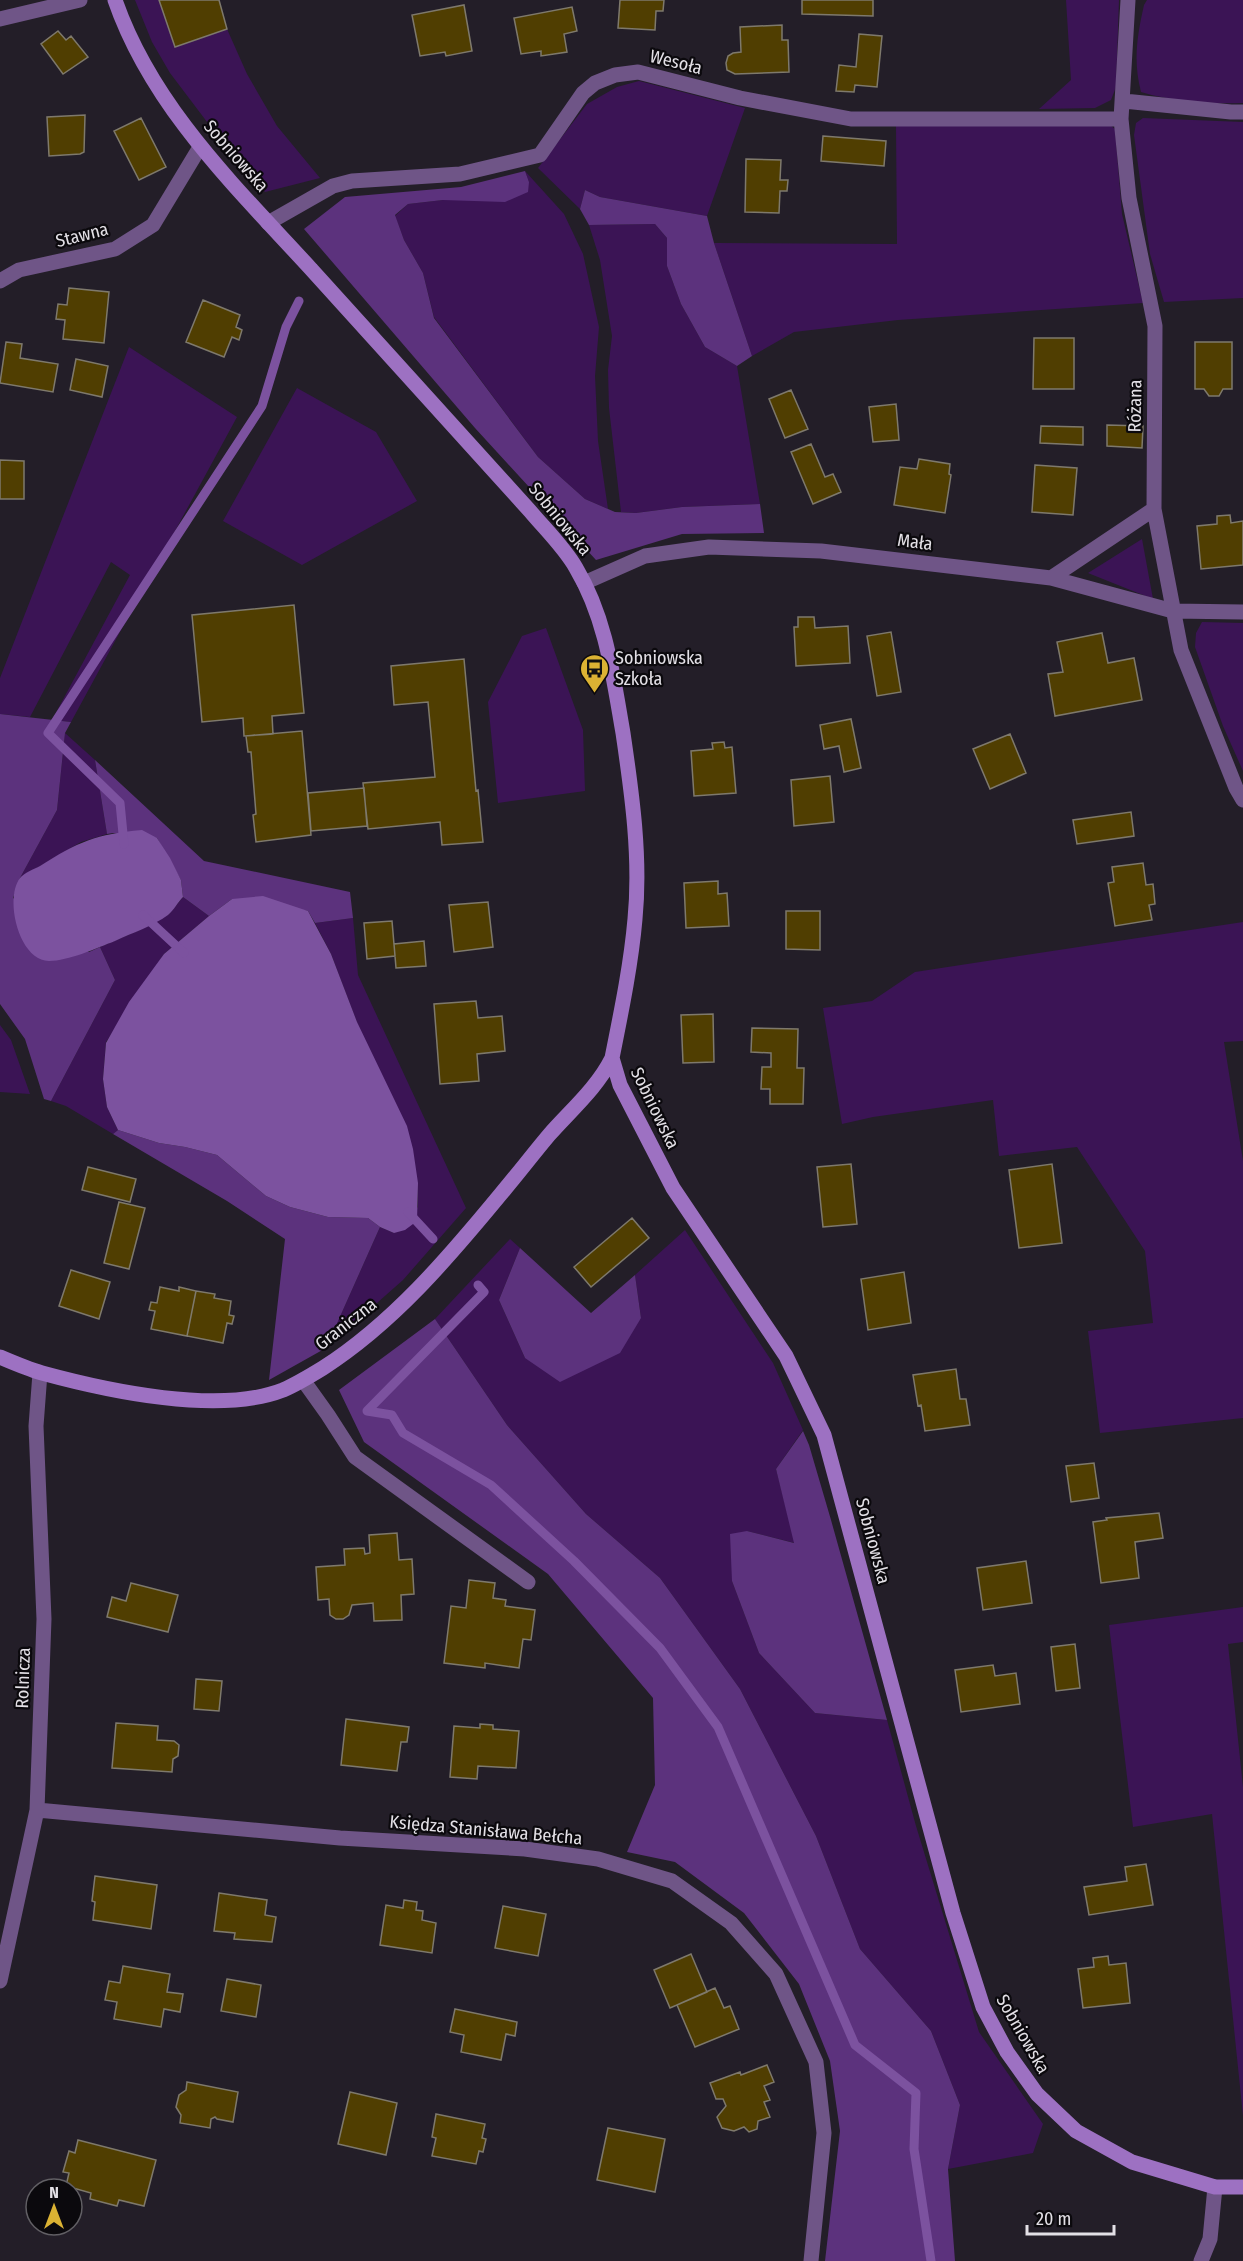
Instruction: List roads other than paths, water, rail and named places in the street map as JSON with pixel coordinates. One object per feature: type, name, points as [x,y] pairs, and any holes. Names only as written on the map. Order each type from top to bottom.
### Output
[{"type":"street","points":[[0,19],[80,0]]},
{"type":"street","name":"Sobniowska","points":[[115,0],[127,32],[146,70],[200,147],[530,511],[574,566],[584,583],[594,605],[611,662],[628,770],[636,855],[635,919],[612,1058],[620,1085],[673,1188],[786,1356],[824,1435],[953,1913],[983,2007],[1007,2052],[1037,2094],[1076,2132],[1132,2162],[1215,2187],[1243,2187]]},
{"type":"street","name":"Różana","points":[[1128,0],[1124,101],[1121,119],[1129,198],[1155,326],[1154,509],[1181,650],[1236,788],[1243,800]]},
{"type":"street","name":"Wesoła","points":[[268,223],[333,186],[352,181],[460,174],[540,155],[583,93],[595,83],[627,73],[638,72],[740,98],[851,119],[1121,119]]},
{"type":"street","points":[[1124,101],[1243,112]]},
{"type":"street","name":"Stawna","points":[[0,281],[19,270],[115,249],[153,225],[200,147]]},
{"type":"street","points":[[1051,578],[1154,509]]},
{"type":"street","name":"Mała","points":[[584,583],[645,556],[708,547],[821,551],[1051,578],[1173,611],[1243,612]]},
{"type":"street","name":"Graniczna","points":[[0,1357],[40,1373],[118,1390],[202,1400],[233,1400],[283,1390],[303,1380],[359,1342],[399,1307],[452,1253],[550,1135],[596,1084],[612,1058]]},
{"type":"street","name":"Rolnicza","points":[[0,1981],[37,1810],[44,1619],[36,1426],[40,1373]]},
{"type":"street","points":[[303,1380],[355,1457],[528,1582]]},
{"type":"street","name":"Księdza Stanisława Bełcha","points":[[37,1810],[340,1838],[525,1849],[598,1859],[672,1881],[731,1923],[776,1974],[816,2062],[824,2133],[811,2261]]},
{"type":"street","points":[[1201,2261],[1210,2239],[1215,2187]]},
{"type":"waterway","points":[[124,844],[120,803],[48,733],[262,406],[286,327],[299,301]]},
{"type":"waterway","points":[[143,915],[184,953]]},
{"type":"waterway","points":[[408,1212],[433,1239]]},
{"type":"waterway","points":[[478,1285],[484,1292],[367,1411],[392,1415],[403,1433],[491,1485],[574,1561],[660,1648],[718,1727],[855,2045],[916,2093],[914,2149],[931,2261]]},
{"type":"place","name":"Sobniowska Szkoła","points":[[594,694]]}]
